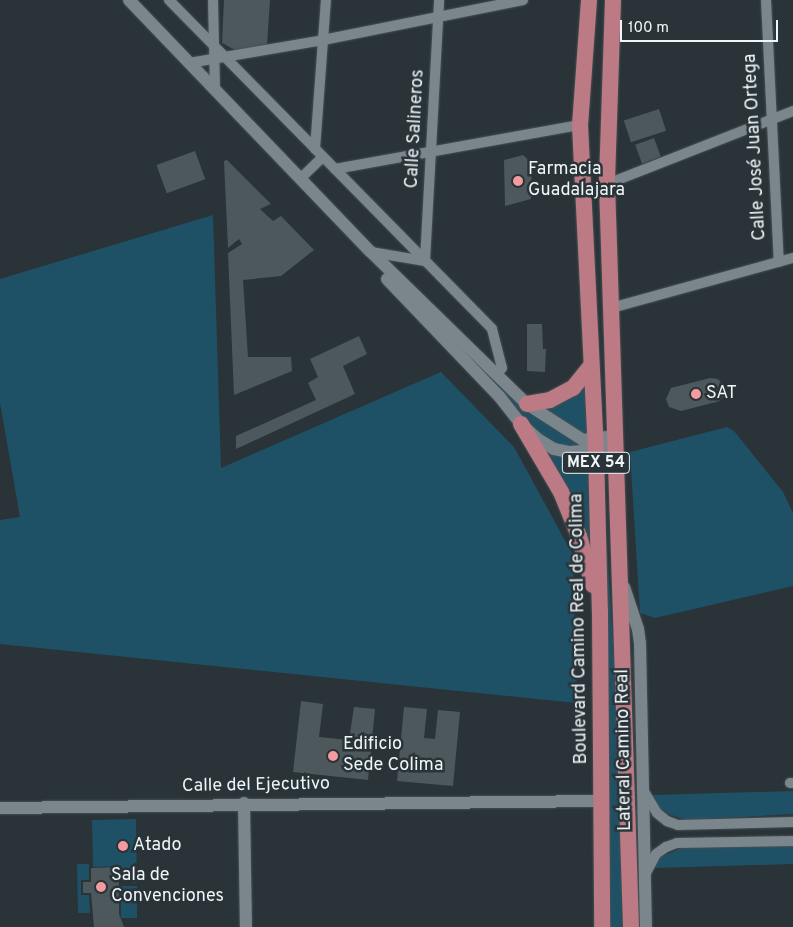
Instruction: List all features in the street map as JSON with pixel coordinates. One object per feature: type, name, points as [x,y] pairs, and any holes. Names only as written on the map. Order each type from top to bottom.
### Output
[{"type":"main road","name":"Boulevard Camino Real de Colima","points":[[589,0],[580,126],[595,445],[600,611],[603,800],[602,927]]},
{"type":"main road","name":"MEX 54","points":[[613,0],[607,184],[631,927]]},
{"type":"main road","points":[[527,404],[550,400],[573,388],[590,367]]},
{"type":"main road","points":[[521,424],[561,492],[576,527],[600,611]]},
{"type":"street","points":[[129,0],[371,252],[499,372],[527,404],[583,440],[595,445]]},
{"type":"street","points":[[169,0],[492,329],[499,372]]},
{"type":"street","points":[[214,0],[215,90]]},
{"type":"street","points":[[301,178],[319,153],[326,0]]},
{"type":"street","name":"Calle Salineros","points":[[425,261],[439,0]]},
{"type":"street","points":[[189,63],[323,40],[523,0]]},
{"type":"street","name":"Calle José Juan Ortega","points":[[766,0],[778,262]]},
{"type":"street","points":[[607,184],[793,112]]},
{"type":"street","points":[[335,169],[580,126]]},
{"type":"street","points":[[371,252],[425,261]]},
{"type":"street","points":[[371,252],[380,272],[499,396],[521,424],[539,440],[554,449],[570,452],[595,445],[616,442]]},
{"type":"street","points":[[611,308],[793,258]]},
{"type":"street","name":"Lateral Camino Real","points":[[620,576],[638,629],[640,644],[646,927]]},
{"type":"street","points":[[644,792],[657,813],[667,821],[678,825],[793,822]]},
{"type":"street","name":"Calle del Ejecutivo","points":[[0,808],[244,803],[603,800]]},
{"type":"street","points":[[244,803],[246,927]]},
{"type":"street","points":[[645,876],[656,854],[666,847],[678,843],[793,841]]},
{"type":"shaded area","points":[[213,215],[221,468],[441,372],[514,447],[573,555],[577,703],[0,644],[0,520],[20,517],[0,403],[0,279]]},
{"type":"shaded area","points":[[494,378],[525,409],[579,442],[580,447],[558,445],[541,436],[490,381]]},
{"type":"shaded area","points":[[585,383],[587,437],[537,407]]},
{"type":"shaded area","points":[[727,427],[734,431],[783,492],[793,513],[793,586],[655,618],[640,613],[630,452]]},
{"type":"shaded area","points":[[540,445],[587,456],[591,568]]},
{"type":"shaded area","points":[[602,471],[618,717],[622,927],[608,927]]},
{"type":"shaded area","points":[[793,791],[793,814],[686,820],[668,814],[658,807],[652,795]]},
{"type":"shaded area","points":[[136,819],[137,883],[130,883],[130,872],[122,872],[121,866],[93,867],[92,820]]},
{"type":"shaded area","points":[[793,846],[793,864],[654,868],[661,857],[684,847]]},
{"type":"shaded area","points":[[77,864],[89,864],[89,880],[81,880],[81,895],[89,895],[90,913],[78,913]]},
{"type":"shaded area","points":[[121,886],[137,886],[137,918],[121,918]]},
{"type":"building","points":[[224,0],[270,0],[267,45],[237,51],[222,43]]},
{"type":"building","points":[[659,109],[666,131],[631,142],[624,120]]},
{"type":"building","points":[[654,138],[661,157],[642,164],[635,145]]},
{"type":"building","points":[[195,151],[205,179],[167,193],[156,165]]},
{"type":"building","name":"Farmacia Guadalajara","points":[[523,155],[532,163],[531,199],[505,206],[504,160]]},
{"type":"building","points":[[227,160],[271,204],[260,209],[273,221],[281,216],[314,250],[281,276],[243,280],[248,357],[291,357],[292,371],[234,395],[228,253],[242,244],[239,239],[228,248],[224,161]]},
{"type":"building","points":[[527,324],[542,324],[543,349],[546,349],[545,372],[527,371]]},
{"type":"building","points":[[359,336],[367,354],[343,366],[355,394],[236,449],[236,436],[316,400],[308,383],[318,377],[310,359]]},
{"type":"building","name":"SAT","points":[[710,378],[718,379],[724,386],[725,394],[720,401],[681,411],[669,407],[666,399],[671,388]]},
{"type":"building","name":"Edificio Sede Colima","points":[[301,701],[323,704],[319,737],[349,740],[354,707],[375,709],[368,780],[293,772]]},
{"type":"building","points":[[404,707],[427,709],[424,738],[435,739],[438,710],[460,712],[453,786],[397,781]]},
{"type":"building","name":"Sala de Convenciones","points":[[119,867],[119,914],[124,927],[94,927],[91,893],[83,893],[83,882],[91,882],[91,868]]},
{"type":"place","name":"Farmacia Guadalajara","points":[[518,181]]},
{"type":"place","name":"SAT","points":[[696,394]]},
{"type":"place","name":"Edificio Sede Colima","points":[[333,756]]},
{"type":"place","name":"Atado","points":[[123,846]]},
{"type":"place","name":"Sala de Convenciones","points":[[101,887]]}]
